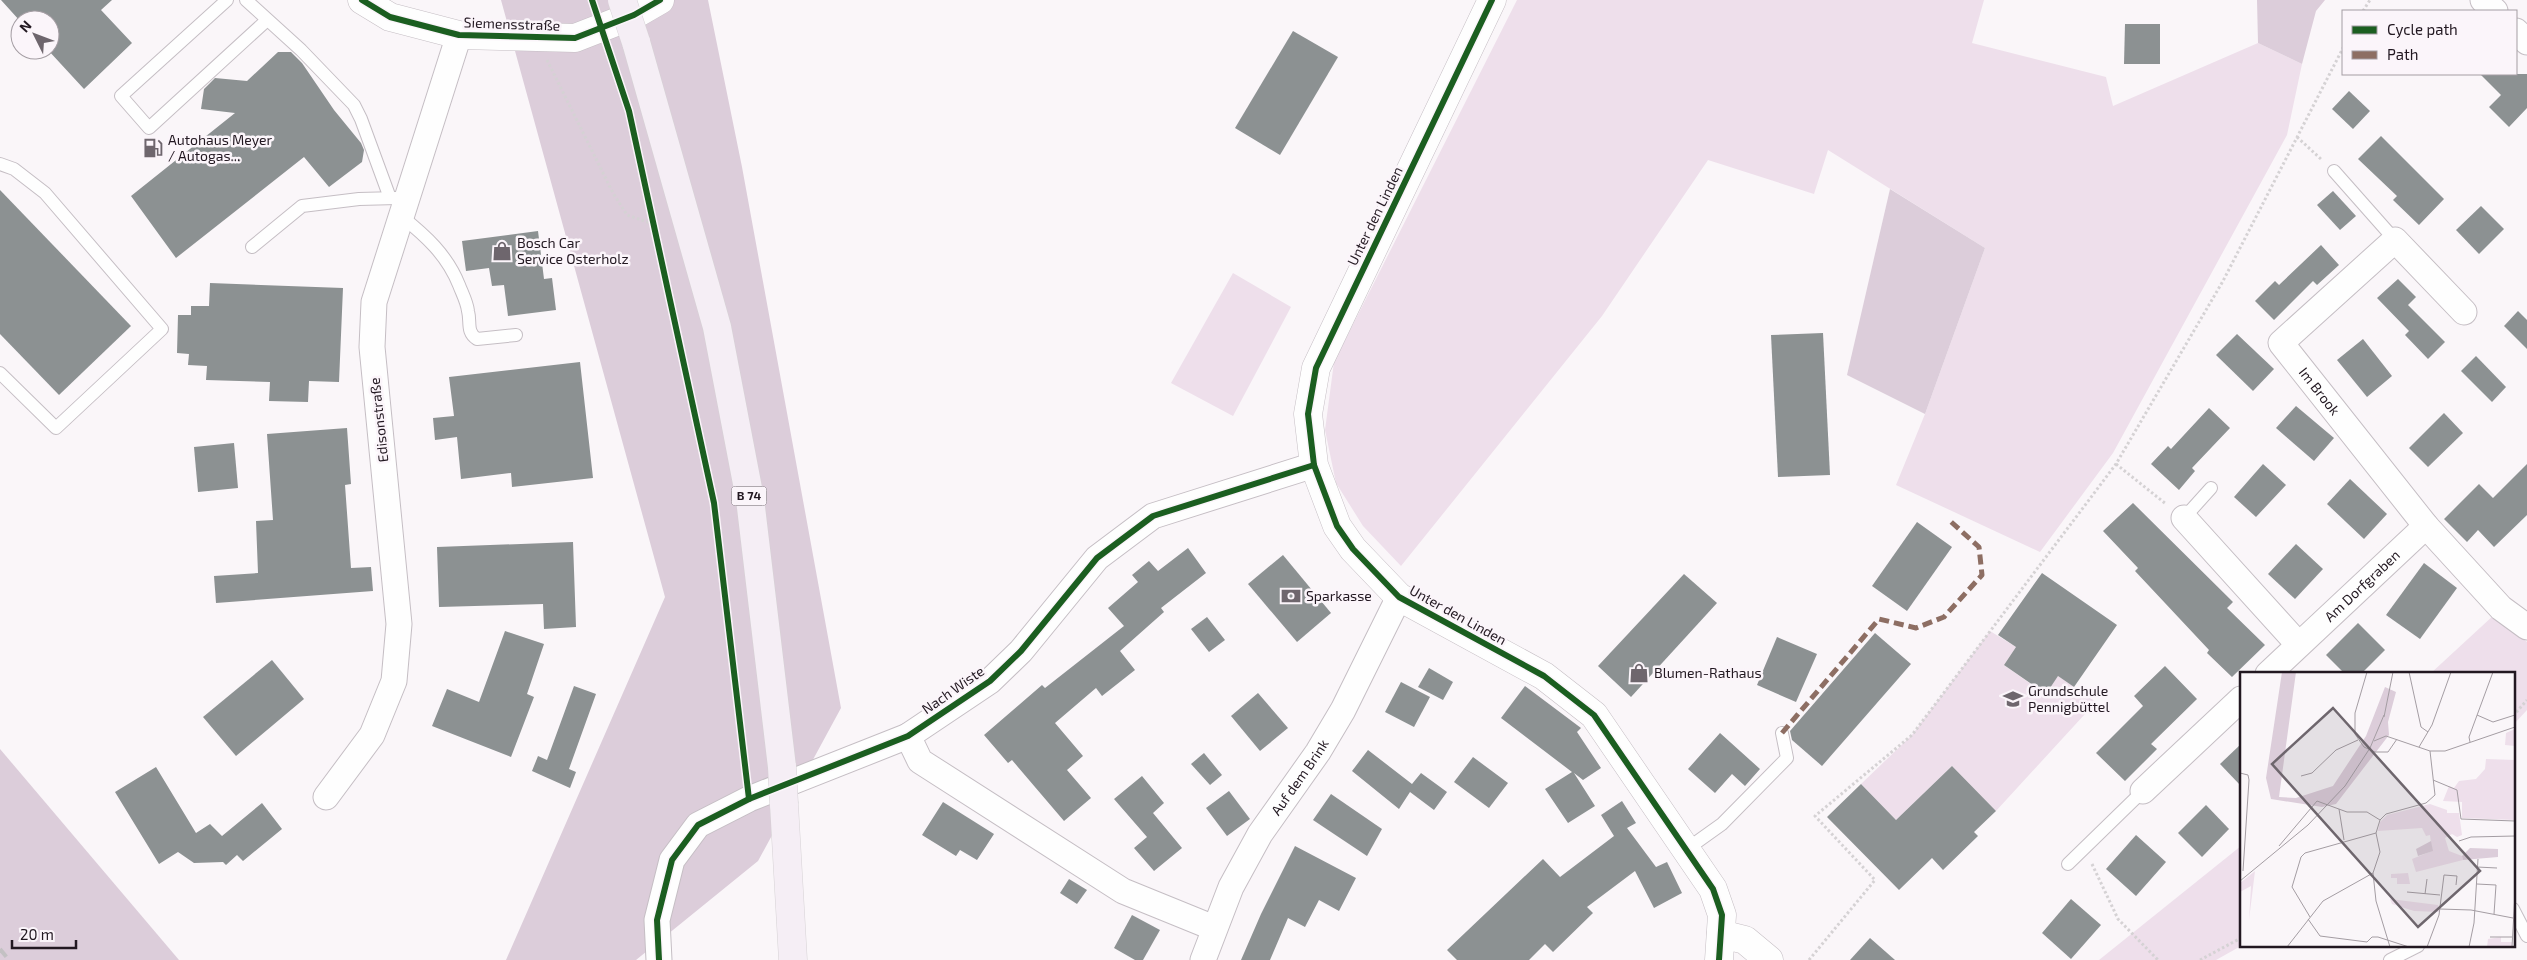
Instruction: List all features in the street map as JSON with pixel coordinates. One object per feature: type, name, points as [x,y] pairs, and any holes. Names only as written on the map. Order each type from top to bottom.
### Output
[{"type":"main road","name":"B 74","points":[[622,0],[636,42],[717,326],[750,499],[782,767],[793,960]]},
{"type":"street","name":"Siemensstraße","points":[[362,0],[390,18],[459,35],[575,38],[634,15],[660,0]]},
{"type":"street","name":"Unter den Linden","points":[[1492,0],[1316,368],[1308,414],[1314,465],[1337,526],[1353,549],[1399,597],[1544,676],[1594,715],[1713,889],[1722,915],[1720,947]]},
{"type":"street","points":[[2483,0],[2494,10]]},
{"type":"street","points":[[2517,33],[2527,42]]},
{"type":"street","name":"Edisonstraße","points":[[326,797],[372,735],[394,681],[399,624],[372,347],[374,302],[399,204],[459,35]]},
{"type":"street","points":[[2395,240],[2464,312]]},
{"type":"street","name":"Im Brook","points":[[2395,240],[2281,343],[2426,526],[2501,608],[2527,627]]},
{"type":"street","name":"Nach Wiste","points":[[660,960],[657,920],[672,860],[698,825],[749,799],[908,736],[990,681],[1021,651],[1098,558],[1153,516],[1314,465]]},
{"type":"street","points":[[2184,518],[2298,644]]},
{"type":"street","name":"Am Dorfgraben","points":[[2270,672],[2426,526]]},
{"type":"street","name":"Auf dem Brink","points":[[1203,960],[1231,887],[1260,834],[1318,752],[1344,710],[1399,597]]},
{"type":"street","points":[[2143,792],[2240,700]]},
{"type":"street","points":[[908,736],[920,762],[1123,891],[1214,928]]},
{"type":"street","points":[[1720,947],[1745,940],[1769,960]]},
{"type":"lane","points":[[227,0],[120,96],[149,128],[267,20]]},
{"type":"lane","points":[[246,0],[307,56],[354,105],[399,204],[429,238],[458,282],[468,311],[472,336],[477,339],[516,335]]},
{"type":"lane","points":[[0,164],[14,169],[44,193],[162,329],[56,428],[0,373]]},
{"type":"lane","points":[[2334,171],[2395,240]]},
{"type":"lane","points":[[252,247],[302,206],[358,199],[399,204]]},
{"type":"lane","points":[[2184,518],[2211,488]]},
{"type":"lane","points":[[1687,850],[1722,824],[1787,758],[1782,733]]},
{"type":"lane","points":[[2068,864],[2143,792]]},
{"type":"lane","points":[[2514,911],[2527,936]]},
{"type":"lane","points":[[2390,960],[2414,948]]},
{"type":"path","points":[[536,37],[613,193],[627,215],[653,224]]},
{"type":"path","points":[[1809,960],[1875,880],[1815,816],[1912,735],[2116,464],[2223,281],[2342,50]]},
{"type":"path","points":[[2297,137],[2334,171]]},
{"type":"path","points":[[2116,464],[2184,518]]},
{"type":"path","points":[[2514,715],[2527,700]]},
{"type":"path","points":[[2094,841],[2092,867],[2118,919],[2158,960]]},
{"type":"path","points":[[2200,960],[2240,939]]},
{"type":"shaded area","points":[[501,0],[708,0],[742,167],[841,708],[758,861],[636,960],[506,960],[665,597]]},
{"type":"shaded area","points":[[1517,0],[1984,0],[1972,43],[2106,77],[2113,106],[2258,43],[2302,64],[2287,135],[2113,453],[2040,552],[1896,485],[1925,414],[1985,248],[1828,150],[1814,194],[1708,160],[1602,316],[1401,566],[1363,526],[1336,483],[1325,430],[1334,362]]},
{"type":"shaded area","points":[[2257,0],[2325,0],[2316,11],[2302,64],[2258,43]]},
{"type":"shaded area","points":[[1890,189],[1985,248],[1925,414],[1847,375]]},
{"type":"shaded area","points":[[1233,273],[1291,307],[1233,416],[1171,383]]},
{"type":"shaded area","points":[[2494,615],[2527,642],[2527,710],[2514,724],[2514,672],[2432,672]]},
{"type":"shaded area","points":[[1990,631],[2016,647],[2004,665],[2045,694],[2058,676],[2096,702],[1996,811],[1952,766],[1896,820],[1861,784],[1912,735]]},
{"type":"shaded area","points":[[0,749],[179,960],[0,960]]},
{"type":"shaded area","points":[[2240,847],[2240,947],[2216,960],[2099,960]]},
{"type":"building","points":[[1,0],[112,0],[101,10],[132,43],[84,89],[57,60],[60,60],[60,10],[10,10]]},
{"type":"building","points":[[2125,24],[2160,24],[2160,64],[2124,64]]},
{"type":"building","points":[[1293,31],[1338,57],[1280,155],[1235,128]]},
{"type":"building","points":[[278,52],[291,52],[302,63],[334,110],[361,143],[364,150],[362,162],[329,187],[304,157],[176,258],[131,196],[235,113],[201,109],[204,89],[215,78],[247,81]]},
{"type":"building","points":[[2527,74],[2527,108],[2509,127],[2489,107],[2501,95],[2481,75]]},
{"type":"building","points":[[2349,91],[2370,111],[2353,129],[2332,109]]},
{"type":"building","points":[[2381,136],[2444,199],[2419,225],[2393,200],[2397,196],[2358,159]]},
{"type":"building","points":[[0,190],[131,326],[59,395],[0,334]]},
{"type":"building","points":[[2333,191],[2356,216],[2340,230],[2317,205]]},
{"type":"building","points":[[2481,206],[2504,229],[2479,254],[2456,230]]},
{"type":"building","points":[[538,231],[544,279],[552,278],[556,310],[508,316],[504,285],[492,286],[489,268],[466,271],[462,241]]},
{"type":"building","points":[[2321,245],[2339,265],[2317,285],[2313,281],[2274,320],[2255,301],[2275,281],[2279,285]]},
{"type":"building","points":[[2398,279],[2416,297],[2408,305],[2445,342],[2428,359],[2405,335],[2409,331],[2377,298]]},
{"type":"building","points":[[210,283],[343,288],[339,382],[309,381],[308,402],[269,401],[270,382],[206,380],[207,366],[188,365],[189,354],[177,353],[178,315],[191,315],[191,306],[209,306]]},
{"type":"building","points":[[2518,311],[2527,320],[2527,349],[2504,326]]},
{"type":"building","points":[[1823,333],[1830,475],[1778,477],[1771,335]]},
{"type":"building","points":[[2237,334],[2274,369],[2253,391],[2216,355]]},
{"type":"building","points":[[2363,339],[2392,376],[2367,397],[2337,360]]},
{"type":"building","points":[[2476,356],[2506,387],[2492,402],[2461,371]]},
{"type":"building","points":[[580,362],[593,478],[512,487],[511,473],[461,479],[457,437],[435,440],[433,418],[454,416],[449,377]]},
{"type":"building","points":[[2296,406],[2334,438],[2314,461],[2276,428]]},
{"type":"building","points":[[2209,408],[2230,428],[2192,468],[2195,471],[2179,490],[2151,464],[2168,446],[2171,449]]},
{"type":"building","points":[[2444,413],[2463,433],[2428,467],[2409,448]]},
{"type":"building","points":[[347,428],[351,484],[345,485],[351,568],[371,567],[373,591],[216,603],[214,576],[258,573],[256,521],[273,520],[267,434]]},
{"type":"building","points":[[234,443],[238,488],[198,492],[194,447]]},
{"type":"building","points":[[2263,464],[2286,485],[2256,517],[2234,497]]},
{"type":"building","points":[[2527,464],[2527,515],[2494,547],[2478,530],[2467,542],[2444,519],[2479,484],[2493,498]]},
{"type":"building","points":[[2350,479],[2387,514],[2364,539],[2327,504]]},
{"type":"building","points":[[2133,503],[2233,602],[2227,608],[2265,645],[2232,677],[2207,653],[2209,650],[2135,571],[2138,568],[2103,531]]},
{"type":"building","points":[[1917,522],[1952,547],[1907,611],[1872,586]]},
{"type":"building","points":[[573,542],[576,627],[544,629],[543,604],[439,607],[437,547]]},
{"type":"building","points":[[2296,544],[2323,569],[2295,599],[2268,574]]},
{"type":"building","points":[[1188,548],[1206,573],[1161,608],[1164,612],[1120,651],[1135,670],[1102,696],[1096,688],[1055,723],[1083,756],[1067,770],[1091,798],[1064,821],[1012,760],[1008,763],[984,735],[1042,685],[1045,688],[1124,626],[1108,608],[1138,582],[1132,575],[1149,561],[1158,571]]},
{"type":"building","points":[[1283,555],[1331,613],[1297,642],[1248,584]]},
{"type":"building","points":[[2424,563],[2457,588],[2420,639],[2386,615]]},
{"type":"building","points":[[2042,573],[2117,625],[2074,687],[2058,676],[2046,694],[2004,665],[2016,647],[1998,635]]},
{"type":"building","points":[[1684,574],[1717,603],[1631,697],[1598,666]]},
{"type":"building","points":[[1207,617],[1225,640],[1209,652],[1191,629]]},
{"type":"building","points":[[2358,623],[2385,650],[2363,672],[2343,672],[2326,655]]},
{"type":"building","points":[[505,631],[544,644],[527,694],[534,697],[511,757],[432,726],[447,689],[479,702]]},
{"type":"building","points":[[1875,633],[1911,664],[1822,766],[1792,740],[1790,731]]},
{"type":"building","points":[[1777,637],[1817,654],[1796,702],[1757,685]]},
{"type":"building","points":[[272,660],[304,699],[236,756],[203,717]]},
{"type":"building","points":[[2165,666],[2197,699],[2151,744],[2157,749],[2125,781],[2096,753],[2143,706],[2134,696]]},
{"type":"building","points":[[1429,668],[1453,682],[1443,700],[1418,687]]},
{"type":"building","points":[[1401,682],[1430,697],[1414,727],[1385,712]]},
{"type":"building","points":[[574,686],[596,694],[569,769],[576,772],[570,788],[532,771],[538,756],[547,760]]},
{"type":"building","points":[[1525,686],[1581,728],[1577,732],[1601,768],[1583,780],[1574,773],[1595,806],[1568,823],[1545,789],[1572,772],[1501,718]]},
{"type":"building","points":[[1258,693],[1288,728],[1260,751],[1231,716]]},
{"type":"building","points":[[1720,733],[1760,769],[1745,786],[1732,774],[1715,793],[1688,769]]},
{"type":"building","points":[[2240,745],[2240,785],[2220,764]]},
{"type":"building","points":[[1368,750],[1412,784],[1421,773],[1447,792],[1434,810],[1410,792],[1399,809],[1352,771]]},
{"type":"building","points":[[1204,753],[1222,775],[1210,785],[1191,764]]},
{"type":"building","points":[[1473,757],[1508,783],[1489,808],[1454,782]]},
{"type":"building","points":[[1952,766],[1996,811],[1974,832],[1978,836],[1943,870],[1932,858],[1899,890],[1827,817],[1861,784],[1896,820]]},
{"type":"building","points":[[156,767],[196,833],[210,824],[222,836],[262,803],[282,829],[243,861],[237,855],[226,865],[223,862],[194,863],[178,852],[159,864],[115,792]]},
{"type":"building","points":[[1142,776],[1164,803],[1153,813],[1182,848],[1154,871],[1134,848],[1147,837],[1114,799]]},
{"type":"building","points":[[1229,791],[1250,819],[1227,836],[1206,808]]},
{"type":"building","points":[[1331,794],[1382,829],[1367,856],[1313,820]]},
{"type":"building","points":[[1622,801],[1636,823],[1627,828],[1656,867],[1667,862],[1682,893],[1654,908],[1635,871],[1587,907],[1593,913],[1553,952],[1545,944],[1529,960],[1457,960],[1447,950],[1543,859],[1560,877],[1614,836],[1601,815]]},
{"type":"building","points":[[943,802],[994,834],[977,860],[960,850],[956,856],[922,835]]},
{"type":"building","points":[[2206,805],[2229,829],[2202,857],[2178,833]]},
{"type":"building","points":[[2136,835],[2166,862],[2136,896],[2106,869]]},
{"type":"building","points":[[1295,846],[1356,878],[1339,911],[1319,900],[1305,927],[1288,918],[1270,960],[1241,960],[1261,914]]},
{"type":"building","points":[[1069,879],[1087,890],[1077,904],[1060,893]]},
{"type":"building","points":[[2071,899],[2101,925],[2071,959],[2042,933]]},
{"type":"building","points":[[1132,915],[1160,930],[1143,960],[1135,960],[1114,948]]},
{"type":"building","points":[[1870,938],[1895,960],[1850,960]]},
{"type":"railway","points":[[0,949],[9,960]]},
{"type":"marked path","points":[[1782,733],[1879,619],[1916,628],[1944,617],[1982,575],[1979,547],[1949,520]]},
{"type":"cycle path","points":[[362,0],[390,17],[459,35],[575,38],[634,15],[660,0]]},
{"type":"cycle path","points":[[592,0],[629,111],[714,503],[749,799]]},
{"type":"cycle path","points":[[1492,0],[1316,368],[1308,414],[1314,465],[1337,526],[1353,549],[1399,597],[1544,676],[1594,715],[1713,889],[1722,915],[1719,960]]},
{"type":"cycle path","points":[[659,960],[657,920],[672,860],[698,825],[749,799],[908,736],[990,681],[1021,651],[1097,558],[1153,516],[1314,465]]},
{"type":"place","name":"Autohaus Meyer / Autogas...","points":[[153,148]]},
{"type":"place","name":"Bosch Car Service Osterholz","points":[[502,251]]},
{"type":"place","name":"Sparkasse","points":[[1291,596]]},
{"type":"place","name":"Blumen-Rathaus","points":[[1639,673]]},
{"type":"place","name":"Grundschule Pennigbüttel","points":[[2013,699]]}]
